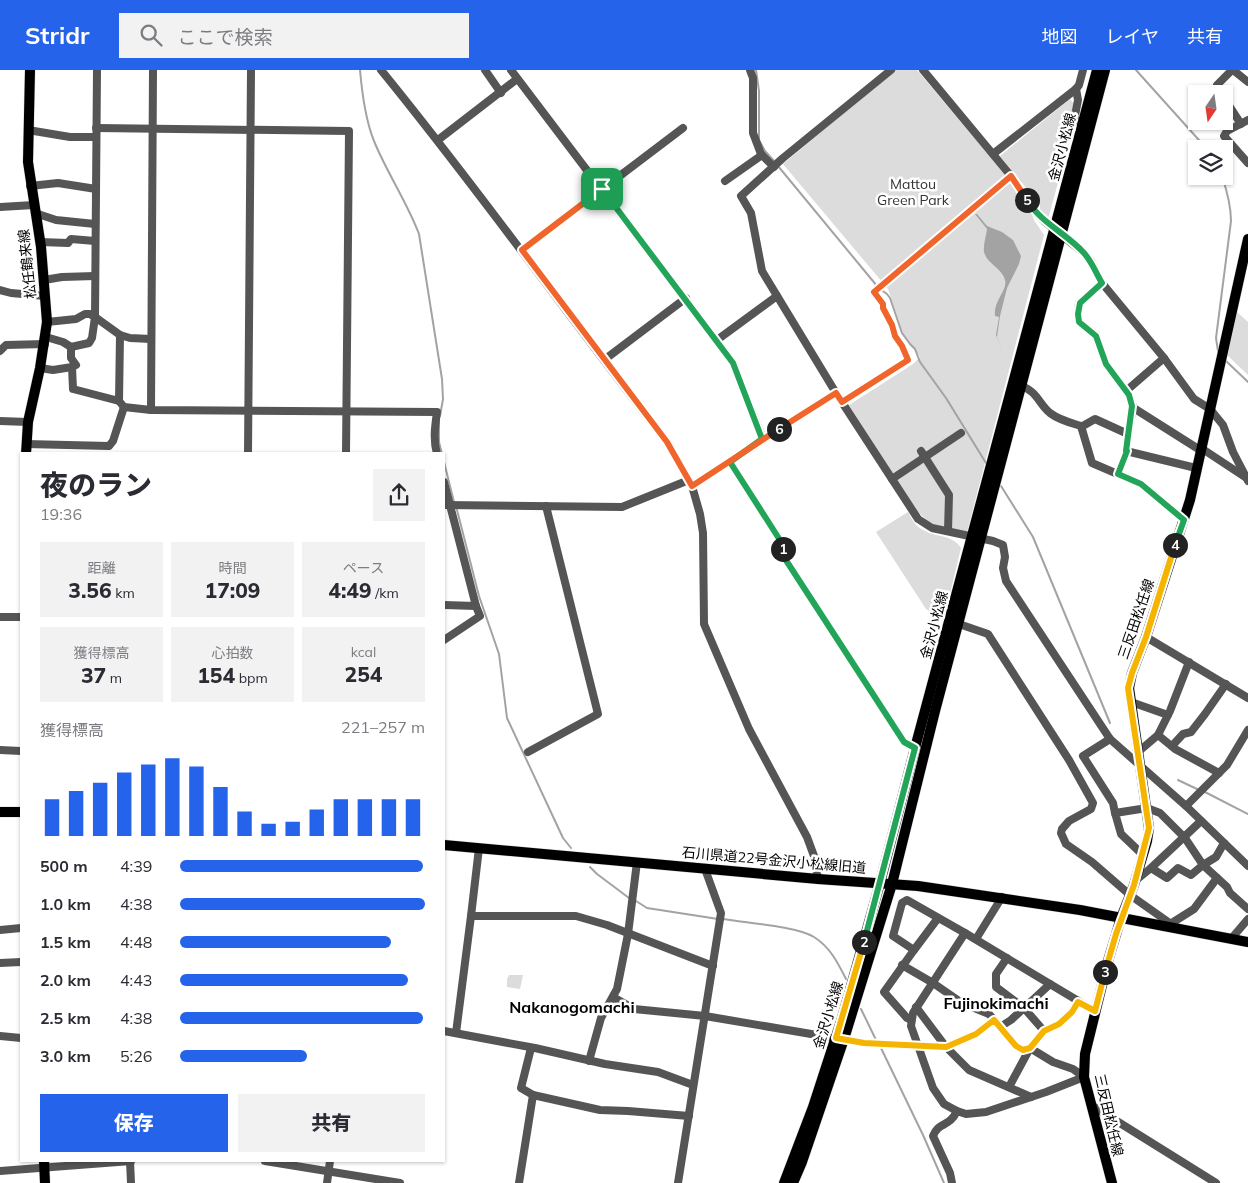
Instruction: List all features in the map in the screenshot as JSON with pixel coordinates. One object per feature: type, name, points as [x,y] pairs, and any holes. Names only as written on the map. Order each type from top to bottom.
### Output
[{"type":"main road","name":"松任鶴来線","points":[[26,449],[28,422],[40,368],[47,322],[40,242],[30,186],[27,149],[30,70]]},
{"type":"main road","name":"金沢小松線","points":[[784,1183],[840,1039],[915,748],[1021,386],[1082,124],[1097,70]]},
{"type":"main road","name":"金沢小松線","points":[[793,1183],[802,1162],[840,1039],[892,884],[935,711],[959,624],[976,537],[1058,232],[1105,70]]},
{"type":"main road","name":"三反田松任線","points":[[1112,1183],[1084,1077],[1085,1054],[1108,960],[1136,881],[1149,828],[1128,688],[1184,520],[1248,239]]},
{"type":"main road","points":[[0,812],[20,812]]},
{"type":"main road","name":"石川県道22号金沢小松線旧道","points":[[445,845],[892,884],[1002,898],[1169,925],[1248,942]]},
{"type":"main road","points":[[44,1165],[45,1183]]},
{"type":"street","points":[[0,351],[6,345],[45,341],[64,342],[71,346],[90,343],[94,317],[95,276],[96,70]]},
{"type":"street","points":[[151,410],[153,70]]},
{"type":"street","points":[[248,452],[250,70]]},
{"type":"street","points":[[381,70],[438,140],[667,442],[690,483],[703,534],[704,624],[714,652],[749,729],[807,837],[814,856],[818,879]]},
{"type":"street","points":[[485,70],[501,93]]},
{"type":"street","points":[[511,70],[686,298],[733,363],[762,439]]},
{"type":"street","points":[[750,70],[753,78],[753,133],[762,155],[776,165]]},
{"type":"street","points":[[891,70],[741,196],[751,213],[762,271],[836,393],[918,519],[932,528],[993,541],[1003,546],[1005,557],[1003,568],[1006,582],[1110,739],[1186,806],[1248,866]]},
{"type":"street","points":[[923,70],[1011,176],[1033,209],[1045,222],[1085,254],[1091,261],[1102,283],[1164,358],[1194,398],[1210,409],[1223,425],[1233,452],[1247,479]]},
{"type":"street","points":[[993,154],[1076,88],[1079,85],[1083,70]]},
{"type":"street","points":[[1217,85],[1232,70],[1248,82]]},
{"type":"street","points":[[438,140],[517,79]]},
{"type":"street","points":[[1076,88],[1078,100],[1074,121],[1082,124]]},
{"type":"street","points":[[1233,108],[1245,122],[1227,131],[1224,136],[1248,163]]},
{"type":"street","points":[[96,128],[348,131],[346,452]]},
{"type":"street","points":[[522,250],[683,128]]},
{"type":"street","points":[[28,130],[70,137],[96,137]]},
{"type":"street","points":[[725,181],[762,155]]},
{"type":"street","points":[[842,402],[908,360],[895,336],[883,304],[874,292],[1011,176]]},
{"type":"street","points":[[30,186],[58,184],[96,190]]},
{"type":"street","points":[[0,208],[34,209],[56,220],[95,224]]},
{"type":"street","points":[[40,242],[64,244],[68,243],[71,239],[95,241]]},
{"type":"street","points":[[44,280],[62,277],[95,276]]},
{"type":"street","points":[[1102,283],[1080,303],[1078,314],[1079,322],[1096,336],[1106,364],[1129,395],[1132,407],[1127,451],[1118,474]]},
{"type":"street","points":[[0,290],[11,294],[45,296]]},
{"type":"street","points":[[717,340],[777,296]]},
{"type":"street","points":[[604,360],[686,298]]},
{"type":"street","points":[[47,322],[90,314],[120,335],[130,338],[151,338]]},
{"type":"street","points":[[26,449],[109,446],[113,441],[122,404],[120,335]]},
{"type":"street","points":[[40,368],[53,370],[76,365],[71,358],[71,346]]},
{"type":"street","points":[[1126,391],[1164,358]]},
{"type":"street","points":[[72,367],[72,389],[122,404],[151,410],[436,412],[434,428],[437,452]]},
{"type":"street","points":[[1021,386],[1030,388],[1050,413],[1081,427],[1092,463],[1141,484],[1184,520]]},
{"type":"street","points":[[445,639],[480,616],[446,505],[622,507],[690,483],[730,462],[762,439],[836,393]]},
{"type":"street","points":[[1132,407],[1247,479]]},
{"type":"street","points":[[1081,427],[1095,419],[1128,434]]},
{"type":"street","points":[[0,421],[28,422]]},
{"type":"street","points":[[892,479],[923,454],[961,433]]},
{"type":"street","points":[[1127,451],[1196,468]]},
{"type":"street","points":[[923,454],[949,495],[948,531]]},
{"type":"street","points":[[730,462],[785,548],[780,551],[904,742],[915,748]]},
{"type":"street","points":[[528,752],[598,714],[546,506]]},
{"type":"street","points":[[445,605],[476,606]]},
{"type":"street","points":[[0,617],[20,617]]},
{"type":"street","points":[[959,624],[988,634],[1069,760],[1094,803],[1091,809],[1069,821],[1062,828],[1061,833],[1066,844],[1092,862],[1169,925],[1194,909],[1217,878]]},
{"type":"street","points":[[1146,637],[1248,698]]},
{"type":"street","points":[[1138,752],[1158,735],[1189,662]]},
{"type":"street","points":[[1172,746],[1183,734],[1191,732],[1226,684]]},
{"type":"street","points":[[1131,702],[1168,715]]},
{"type":"street","points":[[1186,806],[1227,765],[1248,730]]},
{"type":"street","points":[[1158,735],[1172,746],[1219,773]]},
{"type":"street","points":[[1110,739],[1083,756],[1113,802],[1121,834],[1143,855]]},
{"type":"street","points":[[0,750],[20,751]]},
{"type":"street","points":[[1115,813],[1147,808],[1160,813],[1185,838],[1203,865],[1248,909]]},
{"type":"street","points":[[1136,881],[1202,821]]},
{"type":"street","points":[[1151,868],[1167,878],[1178,868],[1191,875],[1203,865],[1216,858],[1224,843]]},
{"type":"street","points":[[456,1034],[479,848]]},
{"type":"street","points":[[589,1061],[601,1018],[617,989],[628,934],[637,862]]},
{"type":"street","points":[[678,1183],[721,913],[705,869]]},
{"type":"street","points":[[976,939],[1002,898]]},
{"type":"street","points":[[914,950],[893,936],[902,903],[907,900],[966,933],[1095,1011]]},
{"type":"street","points":[[471,916],[576,916],[607,925],[713,966]]},
{"type":"street","points":[[911,1020],[884,992],[938,918]]},
{"type":"street","points":[[1231,939],[1248,919]]},
{"type":"street","points":[[0,930],[20,928]]},
{"type":"street","points":[[966,933],[916,1008],[911,1020],[911,1026],[933,1088],[944,1104],[966,1114],[986,1112],[1084,1077]]},
{"type":"street","points":[[1007,958],[996,974],[996,987],[1024,1008],[1044,1031]]},
{"type":"street","points":[[0,963],[20,962]]},
{"type":"street","points":[[902,965],[962,1003],[989,1014],[1016,1046],[1023,1050],[1030,1048],[1053,1062],[1073,1069],[1084,1077]]},
{"type":"street","points":[[1000,1027],[1050,984]]},
{"type":"street","points":[[614,997],[634,1009],[705,1016],[870,1044],[919,1047],[946,1047],[976,1034],[994,1020]]},
{"type":"street","points":[[1009,1087],[1030,1048],[1044,1031],[1059,1024],[1072,1012],[1078,1002]]},
{"type":"street","points":[[916,1008],[946,1047],[969,1070],[1031,1097]]},
{"type":"street","points":[[445,1031],[589,1061],[658,1072],[693,1086]]},
{"type":"street","points":[[0,1036],[20,1038]]},
{"type":"street","points":[[531,1048],[521,1088],[533,1095],[600,1110],[689,1116]]},
{"type":"street","points":[[519,1183],[533,1095]]},
{"type":"street","points":[[1091,1105],[1207,1181],[1216,1183]]},
{"type":"street","points":[[952,1183],[950,1174],[933,1136],[938,1127],[951,1122],[957,1111]]},
{"type":"street","points":[[0,1171],[44,1165],[108,1162]]},
{"type":"street","points":[[130,1162],[131,1183]]},
{"type":"street","points":[[271,1162],[400,1183]]},
{"type":"street","points":[[327,1183],[330,1162]]},
{"type":"green space","name":"Mattou Green Park","points":[[895,70],[917,70],[1029,205],[1034,220],[1044,235],[967,532],[931,524],[917,511],[849,405],[913,364],[920,357],[904,336],[888,289],[783,164]]},
{"type":"green space","points":[[1070,99],[1074,104],[1069,133],[1071,135],[1047,223],[1040,210],[1040,205],[1000,156]]},
{"type":"green space","points":[[1236,311],[1248,322],[1248,375],[1227,355]]},
{"type":"green space","points":[[908,512],[920,528],[949,538],[961,548],[944,618],[926,609],[876,532]]},
{"type":"green space","points":[[509,975],[523,975],[520,989],[507,987]]},
{"type":"shaded area","points":[[975,214],[987,226],[1002,232],[1013,240],[1021,256],[1007,288],[1000,316],[997,337],[1002,351],[996,335],[999,317],[995,316],[995,311],[1004,288],[1005,280],[1001,272],[988,260],[984,252],[987,229]]},
{"type":"waterway","points":[[360,70],[364,106],[371,133],[419,234],[442,379],[443,399],[440,416]]},
{"type":"waterway","points":[[756,70],[759,91],[759,140],[765,151],[775,162]]},
{"type":"waterway","points":[[1136,70],[1199,140]]},
{"type":"waterway","points":[[778,166],[877,286]]},
{"type":"waterway","points":[[1218,351],[1216,338],[1231,221],[1224,185]]},
{"type":"waterway","points":[[880,289],[890,298],[902,333],[915,349],[920,362],[946,398],[986,463]]},
{"type":"waterway","points":[[1226,361],[1248,382]]},
{"type":"waterway","points":[[439,421],[439,442],[442,452]]},
{"type":"waterway","points":[[445,466],[454,502]]},
{"type":"waterway","points":[[1001,486],[1033,537],[1110,723]]},
{"type":"waterway","points":[[457,510],[479,596],[499,654],[507,718],[563,838],[571,848]]},
{"type":"waterway","points":[[1178,780],[1199,790]]},
{"type":"waterway","points":[[1203,791],[1248,814]]},
{"type":"waterway","points":[[590,867],[629,898]]},
{"type":"waterway","points":[[636,901],[647,908],[718,919]]},
{"type":"waterway","points":[[723,919],[806,933],[820,941],[829,950],[846,979]]},
{"type":"waterway","points":[[861,1009],[877,1042]]},
{"type":"waterway","points":[[880,1046],[944,1183]]},
{"type":"district","name":"Fujinokimachi","points":[[996,1003]]},
{"type":"district","name":"Nakanogomachi","points":[[572,1007]]},
{"type":"route","points":[[602,189],[522,250],[667,442],[692,486],[762,439],[836,393],[842,402],[908,360],[886,316],[883,304],[874,292],[1011,176],[1033,209],[1045,222],[1073,242],[1091,261],[1102,283],[1080,303],[1078,314],[1079,322],[1096,336],[1110,372],[1129,395],[1132,406],[1127,451],[1118,474],[1141,484],[1184,520],[1146,637],[1138,653],[1128,688],[1149,828],[1143,855],[1108,960],[1095,1011],[1078,1002],[1072,1012],[1059,1024],[1044,1031],[1030,1048],[1023,1050],[1016,1046],[994,1020],[976,1034],[946,1047],[864,1043],[836,1038],[880,883],[915,748],[904,742],[780,551],[785,548],[730,462],[762,439],[733,363],[602,189]]}]
